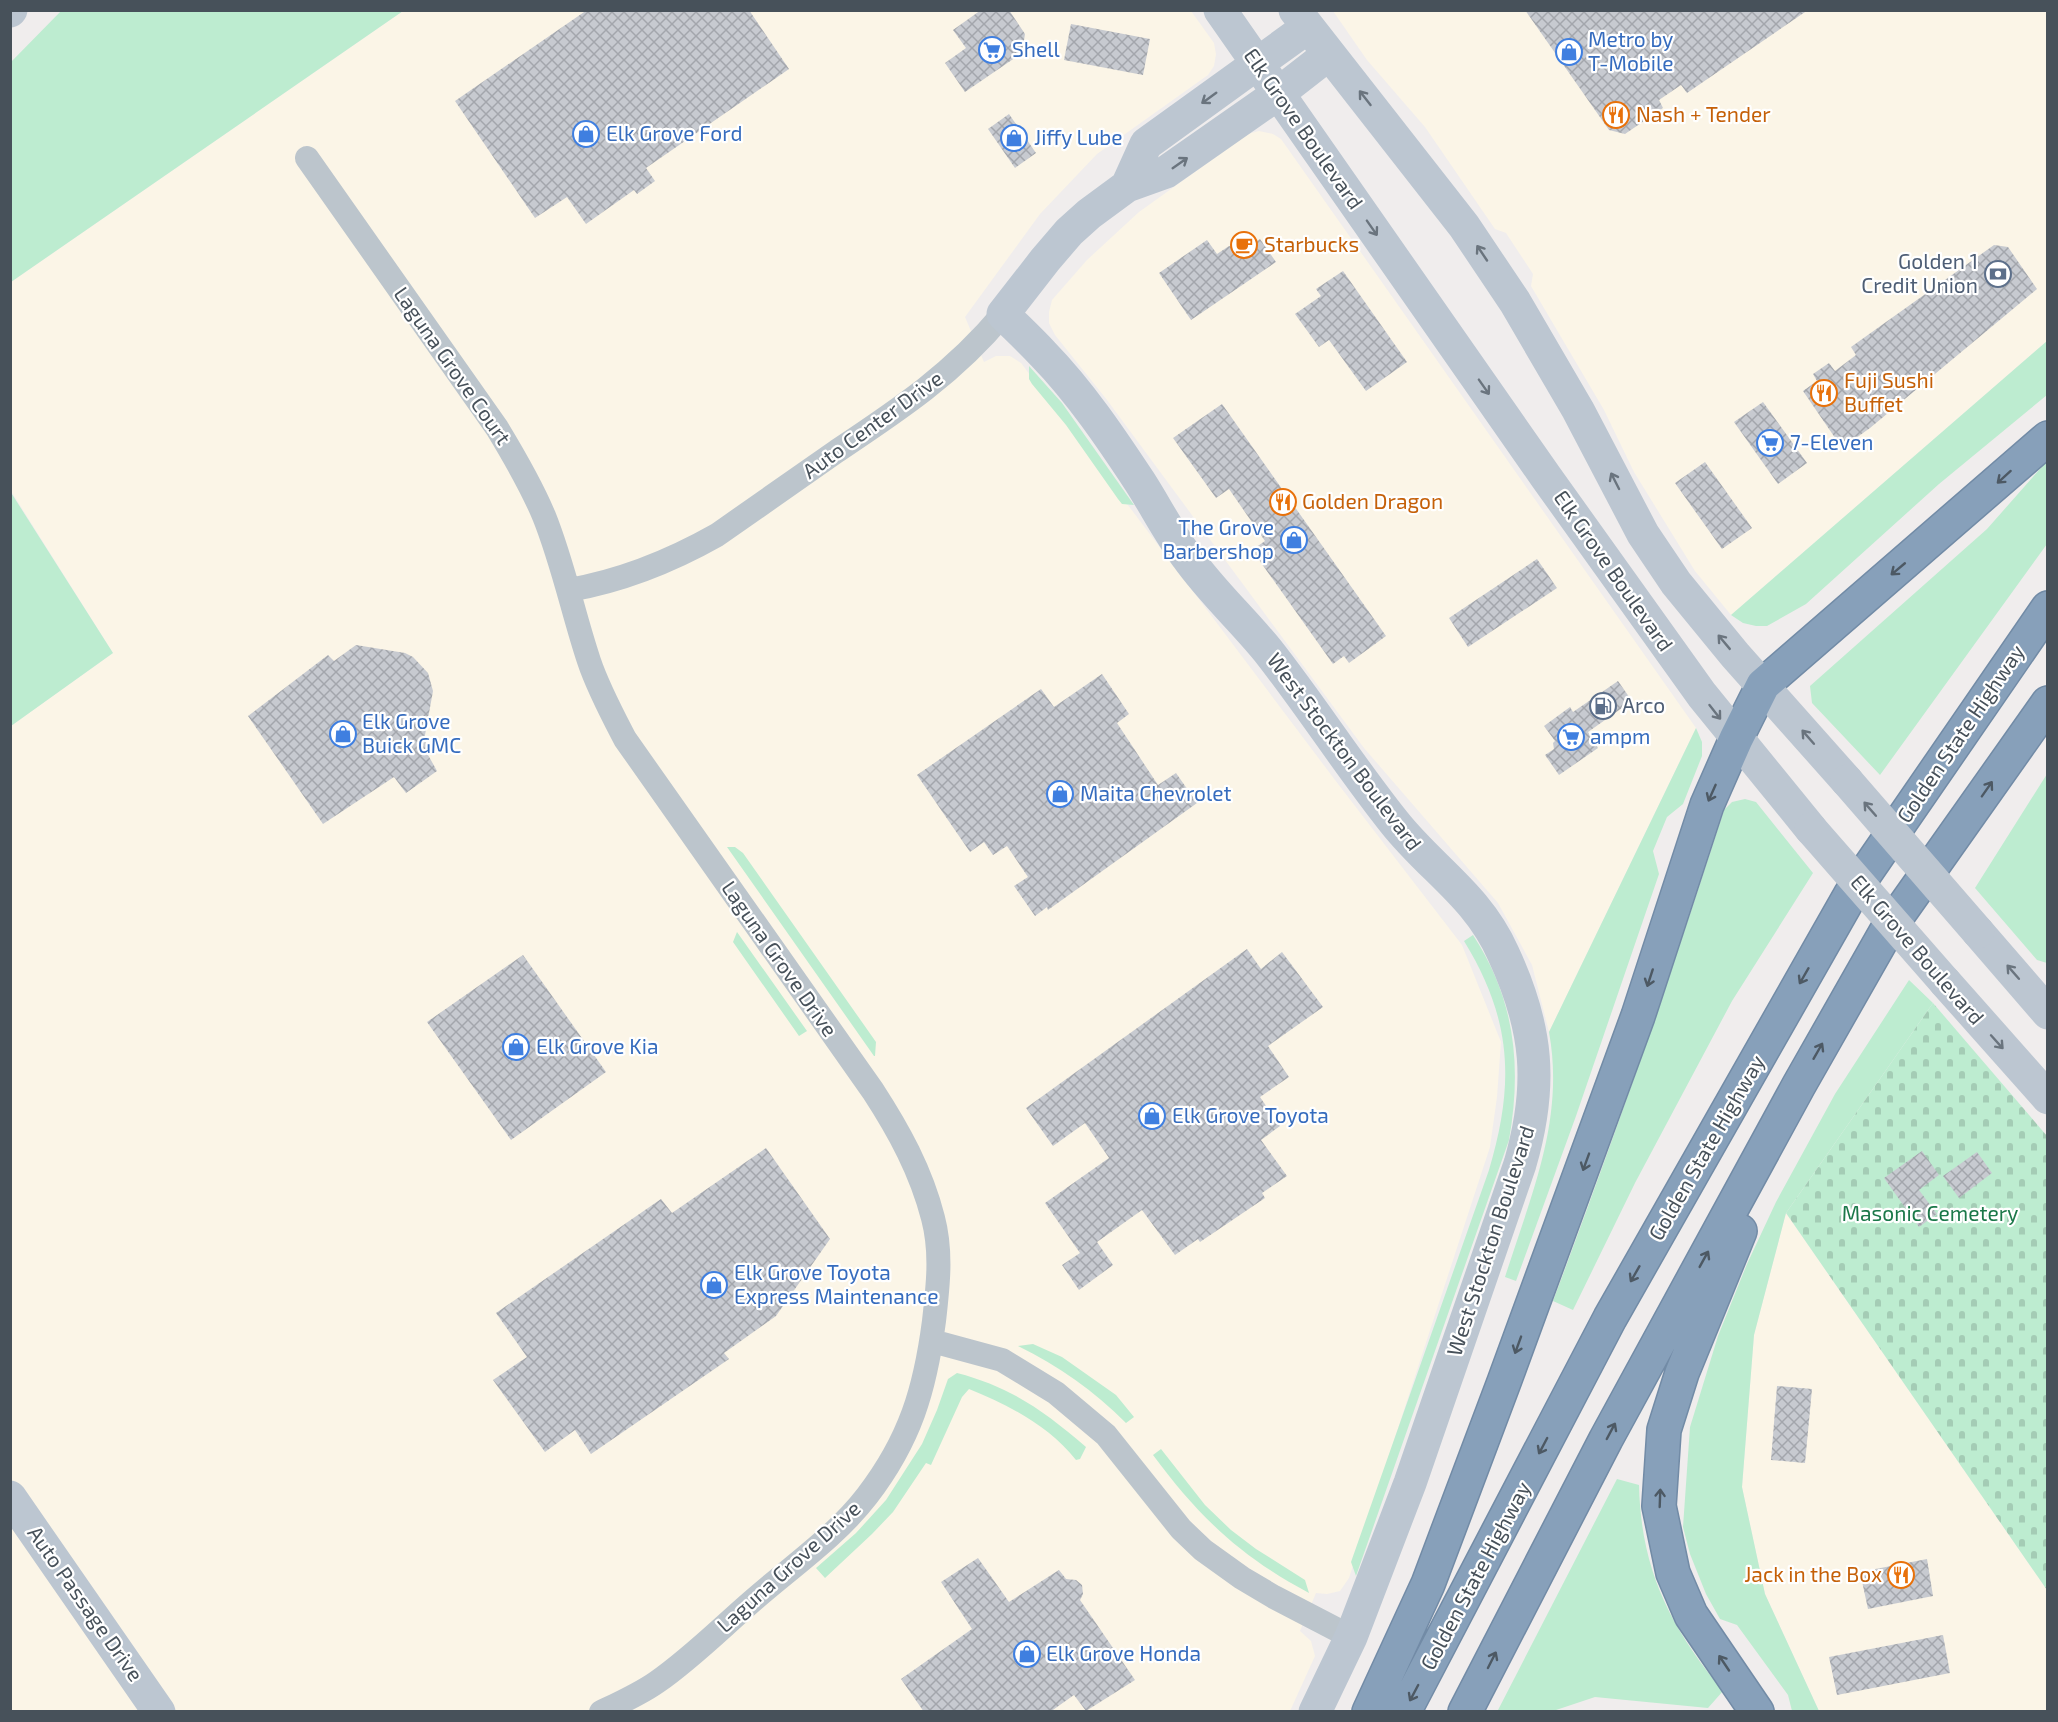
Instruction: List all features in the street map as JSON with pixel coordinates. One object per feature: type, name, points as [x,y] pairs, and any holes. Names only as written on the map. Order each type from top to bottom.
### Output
[{"type":"highway","points":[[1369,1712],[1428,1584],[1618,1070],[1707,805],[1763,685],[2048,438]]},
{"type":"highway","name":"Golden State Highway","points":[[1404,1712],[1610,1318],[1851,894],[2048,608]]},
{"type":"highway","points":[[1465,1712],[1606,1439],[1799,1085],[1886,932],[2048,703]]},
{"type":"highway","points":[[1757,1712],[1691,1615],[1673,1573],[1659,1496],[1664,1430],[1682,1373],[1799,1085]]},
{"type":"main road","name":"Elk Grove Boulevard","points":[[1220,10],[1702,695],[1811,829],[2048,1098]]},
{"type":"main road","name":"Auto Center Drive","points":[[1127,186],[1146,144],[1257,63],[1301,19]]},
{"type":"main road","points":[[1301,19],[1458,217],[1515,302],[1562,381],[1643,534],[1676,583],[1735,655],[2048,1013]]},
{"type":"main road","name":"Auto Center Drive","points":[[1003,314],[1069,232],[1089,214],[1127,186],[1166,172],[1329,54]]},
{"type":"main road","name":"West Stockton Boulevard","points":[[1003,314],[1044,355],[1087,407],[1141,483],[1186,557],[1266,650],[1395,823],[1466,896],[1480,914],[1502,949],[1523,1006],[1531,1040],[1535,1071],[1533,1110],[1528,1137],[1410,1483],[1351,1636],[1315,1712]]},
{"type":"main road","name":"Auto Passage Drive","points":[[10,1497],[159,1712]]},
{"type":"street","name":"Laguna Grove Court","points":[[307,158],[497,428],[520,467],[544,517],[569,590]]},
{"type":"street","name":"Auto Center Drive","points":[[569,590],[591,586],[642,570],[686,553],[717,535],[917,396],[978,343],[1003,314]]},
{"type":"street","name":"Laguna Grove Drive","points":[[569,590],[593,670],[625,740],[873,1091],[900,1134],[926,1195],[939,1256],[939,1286],[932,1341],[921,1392],[911,1420],[891,1460],[866,1497],[836,1529],[679,1666],[647,1688],[601,1712]]},
{"type":"street","points":[[932,1341],[1002,1360],[1056,1393],[1106,1436],[1180,1529],[1203,1550],[1242,1578],[1274,1597],[1351,1636]]},
{"type":"shaded area","points":[[403,11],[1191,11],[1214,43],[1216,54],[1214,66],[1208,75],[1097,154],[1040,214],[965,317],[984,362],[996,356],[1010,356],[1021,363],[1462,945],[1501,1042],[1490,1147],[1349,1578],[1340,1591],[1327,1594],[1316,1593],[1300,1631],[1311,1641],[1315,1656],[1290,1711],[11,1711],[11,726],[113,653],[11,491],[11,282]]},
{"type":"shaded area","points":[[1333,11],[2047,11],[2047,341],[1731,615],[1695,571],[1634,472],[1604,410],[1531,286],[1533,274],[1506,233],[1495,229],[1425,127],[1367,60]]},
{"type":"shaded area","points":[[1259,131],[1273,134],[1281,139],[1696,728],[1549,1032],[1532,965],[1498,903],[1364,748],[1107,400],[1055,335],[1049,323],[1052,300],[1087,260],[1139,212],[1248,134]]},
{"type":"shaded area","points":[[1786,1213],[2047,1590],[2047,1711],[1819,1711],[1765,1594],[1742,1487],[1754,1335]]},
{"type":"green space","points":[[62,10],[403,11],[11,282],[11,62]]},
{"type":"green space","points":[[2047,341],[2047,395],[1939,484],[1806,604],[1767,626],[1743,623],[1731,615]]},
{"type":"green space","points":[[1029,366],[1062,403],[1134,505],[1122,504],[1118,499],[1066,425],[1032,384],[1029,379]]},
{"type":"green space","points":[[2047,461],[2047,544],[1880,775],[1812,703],[1810,686],[1987,529]]},
{"type":"green space","points":[[10,491],[113,653],[11,726],[10,726]]},
{"type":"green space","points":[[1696,728],[1702,742],[1702,756],[1683,804],[1667,817],[1653,851],[1659,874],[1576,1116],[1516,1281],[1505,1277],[1535,1187],[1549,1127],[1553,1096],[1553,1064],[1549,1032]]},
{"type":"green space","points":[[2047,774],[2047,963],[2037,960],[1975,888]]},
{"type":"green space","points":[[1745,799],[1756,802],[1813,873],[1732,1001],[1635,1183],[1573,1310],[1553,1301],[1642,1057],[1724,810],[1732,802]]},
{"type":"green space","points":[[727,847],[735,847],[743,853],[876,1042],[875,1056],[874,1056]]},
{"type":"green space","points":[[737,932],[807,1031],[799,1036],[733,942]]},
{"type":"green space","points":[[1473,935],[1498,984],[1512,1034],[1515,1086],[1509,1140],[1356,1576],[1351,1562],[1489,1170],[1503,1108],[1504,1052],[1500,1025],[1492,997],[1464,941]]},
{"type":"green space","points":[[1909,980],[1933,1003],[1786,1213],[1754,1335],[1742,1487],[1765,1594],[1819,1711],[1792,1711],[1788,1695],[1737,1625],[1720,1619],[1706,1594],[1690,1554],[1683,1527],[1690,1427],[1718,1336],[1747,1264],[1776,1202],[1835,1094]]},
{"type":"green space","name":"Masonic Cemetery","points":[[1933,1003],[2047,1136],[2047,1590],[1786,1213]]},
{"type":"green space","points":[[1033,1344],[1062,1357],[1116,1395],[1134,1417],[1126,1423],[1075,1380],[1018,1346]]},
{"type":"green space","points":[[957,1373],[994,1385],[1041,1411],[1086,1447],[1080,1459],[1076,1460],[1054,1437],[1027,1418],[969,1389],[962,1397],[931,1465],[926,1463],[893,1512],[825,1578],[816,1568],[856,1533],[886,1500],[922,1444],[948,1379]]},
{"type":"green space","points":[[1161,1449],[1205,1505],[1231,1530],[1256,1549],[1305,1580],[1309,1593],[1262,1565],[1223,1534],[1187,1498],[1153,1455]]},
{"type":"green space","points":[[1617,1479],[1639,1485],[1646,1544],[1652,1571],[1662,1596],[1688,1644],[1723,1691],[1708,1708],[1595,1697],[1553,1711],[1497,1712]]},
{"type":"building","name":"Elk Grove Ford","points":[[587,10],[749,10],[789,69],[646,168],[655,181],[637,194],[634,190],[586,224],[567,197],[535,218],[455,101]]},
{"type":"building","name":"Shell","points":[[981,10],[1009,10],[1025,34],[1022,53],[965,92],[945,63],[966,48],[953,30]]},
{"type":"building","points":[[1525,10],[1808,10],[1687,93],[1681,85],[1659,100],[1663,108],[1625,134],[1609,130]]},
{"type":"building","name":"Shell","points":[[1071,24],[1150,39],[1143,75],[1064,60]]},
{"type":"building","points":[[1009,114],[1036,153],[1015,168],[988,129]]},
{"type":"building","points":[[1260,239],[1276,262],[1191,320],[1159,273],[1207,240],[1217,254],[1229,246],[1239,249],[1249,247]]},
{"type":"building","points":[[1994,245],[2008,247],[2037,289],[1870,428],[1842,448],[1803,391],[1817,381],[1813,374],[1829,363],[1835,371],[1856,355],[1851,347]]},
{"type":"building","points":[[1343,271],[1407,362],[1366,391],[1329,340],[1319,347],[1295,314],[1321,296],[1316,289]]},
{"type":"building","name":"7-Eleven","points":[[1763,402],[1807,463],[1778,484],[1734,422]]},
{"type":"building","points":[[1222,404],[1386,636],[1349,663],[1344,656],[1333,664],[1252,550],[1265,541],[1229,489],[1216,498],[1173,438]]},
{"type":"building","points":[[1705,462],[1752,528],[1722,549],[1675,483]]},
{"type":"building","points":[[1537,559],[1557,588],[1468,647],[1449,618]]},
{"type":"building","name":"Elk Grove Buick GMC","points":[[356,645],[405,653],[413,657],[428,673],[433,691],[425,735],[427,753],[437,771],[406,793],[394,777],[323,824],[248,716],[328,655],[334,661]]},
{"type":"building","name":"Maita Chevrolet","points":[[1102,674],[1129,714],[1117,723],[1158,785],[1176,773],[1197,803],[1048,910],[1047,907],[1035,916],[1014,886],[1028,877],[1007,846],[993,855],[984,842],[970,852],[917,775],[1041,689],[1054,707]]},
{"type":"building","points":[[1618,681],[1632,701],[1588,732],[1598,748],[1559,775],[1545,755],[1554,749],[1555,741],[1544,726],[1570,707],[1573,712]]},
{"type":"building","name":"Elk Grove Toyota","points":[[1247,949],[1261,969],[1282,952],[1323,1007],[1268,1046],[1289,1077],[1260,1097],[1280,1126],[1261,1140],[1287,1176],[1262,1193],[1265,1198],[1200,1242],[1198,1239],[1175,1255],[1142,1210],[1097,1242],[1113,1265],[1079,1290],[1062,1265],[1080,1253],[1045,1203],[1109,1158],[1085,1123],[1053,1146],[1026,1108]]},
{"type":"building","name":"Elk Grove Kia","points":[[523,955],[606,1072],[511,1140],[427,1022]]},
{"type":"building","points":[[766,1148],[830,1239],[776,1316],[724,1353],[729,1359],[591,1454],[575,1430],[545,1452],[493,1380],[527,1357],[496,1313],[661,1199],[672,1213]]},
{"type":"building","points":[[1922,1151],[1939,1175],[1919,1190],[1937,1214],[1919,1227],[1884,1178]]},
{"type":"building","points":[[1977,1152],[1992,1173],[1959,1198],[1943,1176]]},
{"type":"building","points":[[1777,1386],[1812,1389],[1805,1463],[1771,1460]]},
{"type":"building","name":"Elk Grove Honda","points":[[978,1558],[1009,1602],[1059,1570],[1066,1579],[1076,1580],[1082,1585],[1083,1594],[1080,1600],[1135,1680],[1086,1711],[1074,1695],[1050,1712],[924,1712],[901,1679],[972,1629],[941,1582]]},
{"type":"building","points":[[1927,1559],[1933,1596],[1868,1609],[1860,1572]]},
{"type":"building","points":[[1943,1635],[1950,1673],[1837,1695],[1829,1657]]},
{"type":"place","name":"Shell","points":[[992,50]]},
{"type":"place","name":"Metro by T-Mobile","points":[[1569,52]]},
{"type":"place","name":"Nash + Tender","points":[[1616,115]]},
{"type":"place","name":"Elk Grove Ford","points":[[586,134]]},
{"type":"place","name":"Jiffy Lube","points":[[1014,138]]},
{"type":"place","name":"Starbucks","points":[[1244,245]]},
{"type":"place","name":"Golden 1 Credit Union","points":[[1998,274]]},
{"type":"place","name":"Fuji Sushi Buffet","points":[[1824,393]]},
{"type":"place","name":"7-Eleven","points":[[1770,443]]},
{"type":"place","name":"Golden Dragon","points":[[1283,502]]},
{"type":"place","name":"The Grove Barbershop","points":[[1294,540]]},
{"type":"place","name":"Arco","points":[[1603,706]]},
{"type":"place","name":"Elk Grove Buick GMC","points":[[343,734]]},
{"type":"place","name":"ampm","points":[[1571,737]]},
{"type":"place","name":"Maita Chevrolet","points":[[1060,794]]},
{"type":"place","name":"Elk Grove Kia","points":[[516,1047]]},
{"type":"place","name":"Elk Grove Toyota","points":[[1152,1116]]},
{"type":"place","name":"Elk Grove Toyota Express Maintenance","points":[[714,1285]]},
{"type":"place","name":"Jack in the Box","points":[[1901,1575]]},
{"type":"place","name":"Elk Grove Honda","points":[[1027,1654]]}]
